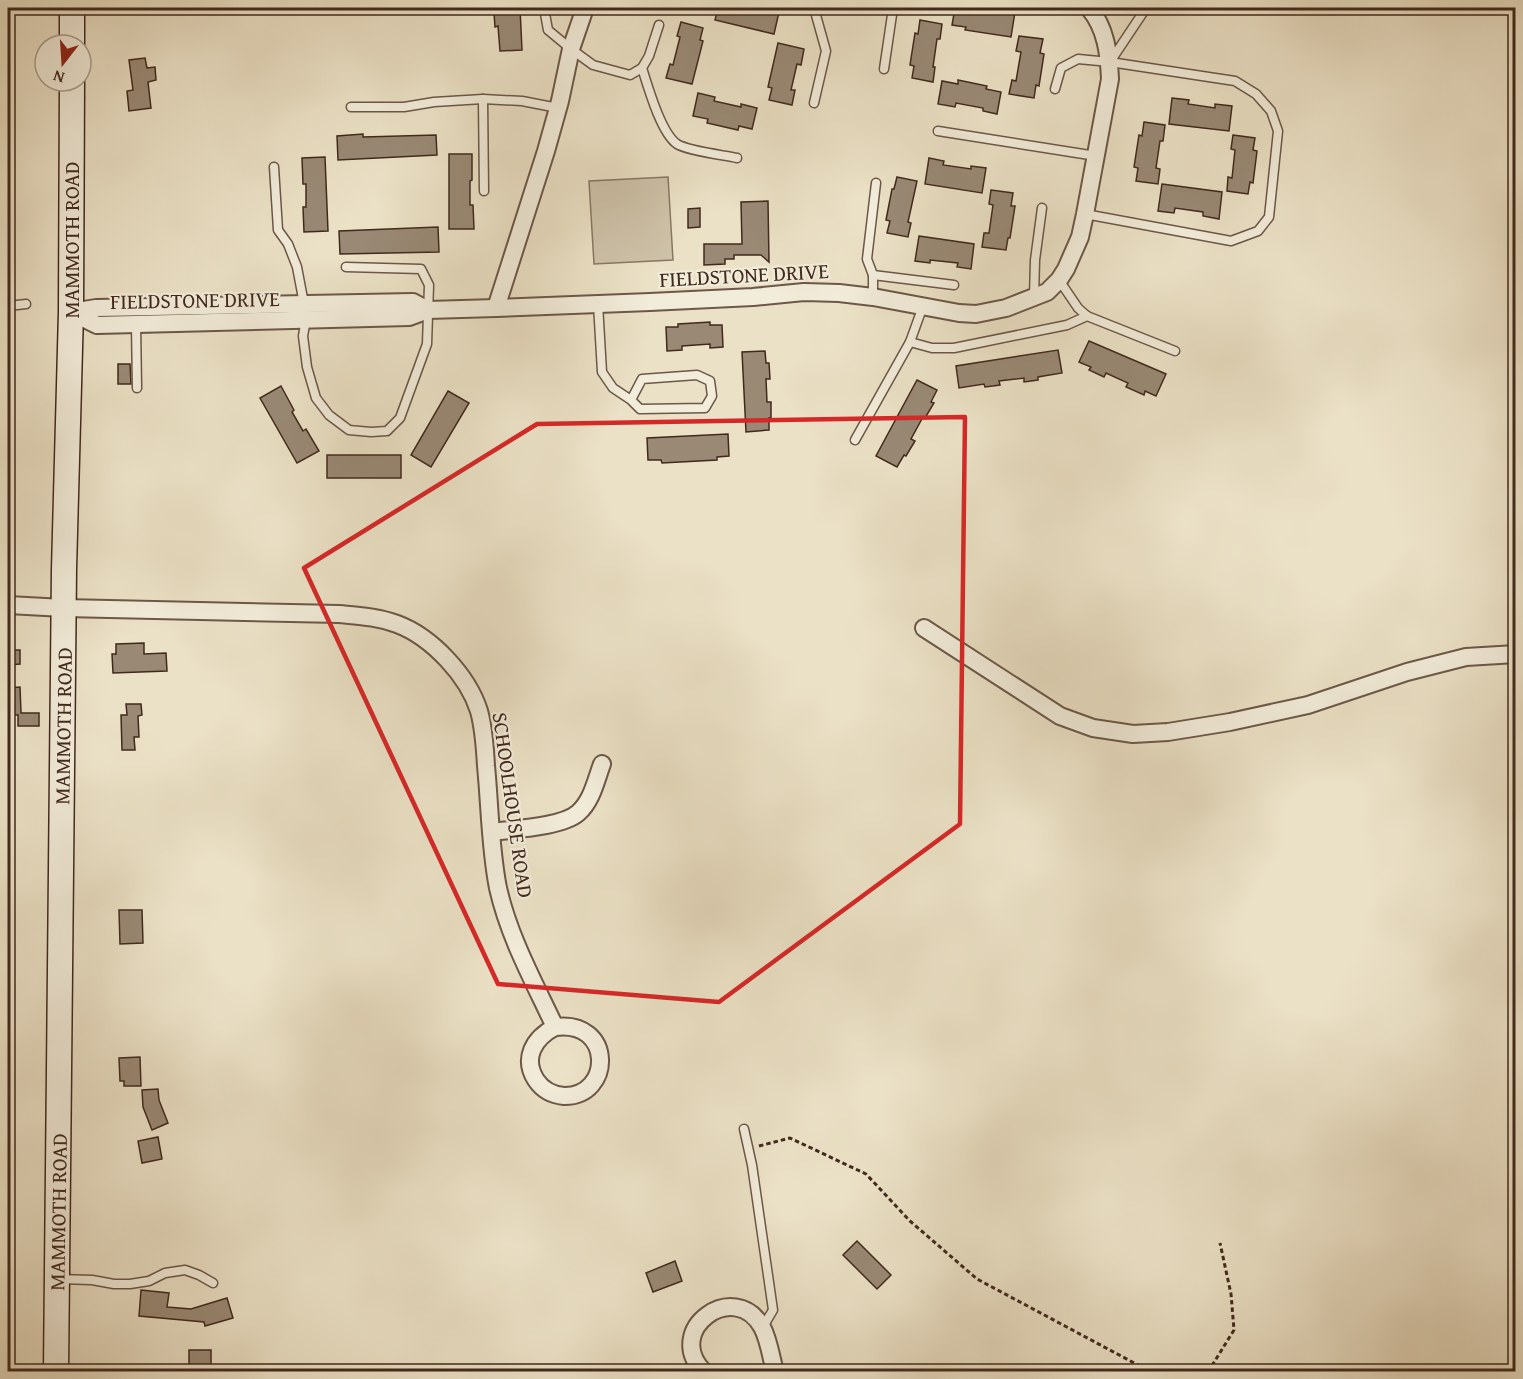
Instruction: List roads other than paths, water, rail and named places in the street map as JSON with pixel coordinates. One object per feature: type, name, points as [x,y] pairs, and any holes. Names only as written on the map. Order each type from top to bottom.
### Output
[{"type":"main road","points":[[72,8],[72,33]]},
{"type":"main road","name":"MAMMOTH ROAD","points":[[56,1371],[72,93]]},
{"type":"street","points":[[496,308],[546,151],[571,49],[585,8]]},
{"type":"street","name":"FIELDSTONE DRIVE","points":[[71,312],[97,325],[136,324],[413,302],[428,309],[496,308],[753,297],[804,292],[873,297],[959,313],[976,314],[1006,308],[1047,292],[1066,269],[1080,237],[1110,79],[1107,45],[1102,29],[1089,8]]},
{"type":"street","name":"FIELDSTONE DRIVE","points":[[71,312],[96,308],[305,312]]},
{"type":"street","name":"SCHOOLHOUSE ROAD","points":[[8,605],[339,614],[370,617],[399,625],[425,640],[450,661],[479,711],[484,736],[494,861],[499,889],[523,960],[555,1027]]},
{"type":"street","points":[[924,628],[1060,716],[1093,728],[1133,734],[1168,732],[1230,722],[1308,705],[1407,672],[1466,657],[1515,654]]},
{"type":"street","points":[[492,832],[560,822],[578,813],[591,795],[602,764]]},
{"type":"street","points":[[555,1027],[577,1028],[587,1033],[595,1042],[599,1052],[598,1075],[583,1091],[572,1095],[560,1096],[549,1092],[539,1085],[533,1075],[530,1063],[531,1052],[536,1041],[544,1032],[555,1027]]},
{"type":"street","points":[[704,1371],[693,1355],[694,1331],[700,1320],[710,1312],[733,1307],[745,1310],[755,1317],[763,1328],[775,1371]]},
{"type":"lane","points":[[544,8],[548,30],[571,49],[593,66],[630,75],[642,68],[649,56],[658,25]]},
{"type":"lane","points":[[814,8],[826,51],[814,103]]},
{"type":"lane","points":[[884,69],[893,8]]},
{"type":"lane","points":[[1110,62],[1146,8]]},
{"type":"lane","points":[[1055,89],[1060,68],[1078,59],[1235,81],[1256,94],[1271,111],[1278,131],[1269,217],[1258,231],[1231,241],[1085,214]]},
{"type":"lane","points":[[642,68],[653,103],[666,129],[678,144],[737,158]]},
{"type":"lane","points":[[351,107],[404,107],[434,102],[483,99],[522,101],[558,108]]},
{"type":"lane","points":[[483,99],[484,191]]},
{"type":"lane","points":[[938,131],[1096,156]]},
{"type":"lane","points":[[274,167],[278,230],[288,244],[297,267],[305,312],[303,336],[306,367],[316,398],[328,415],[349,430],[387,431],[400,418],[427,344],[429,285],[421,269],[346,267]]},
{"type":"lane","points":[[873,297],[873,275],[867,259],[876,183]]},
{"type":"lane","points":[[1034,297],[1035,261],[1042,208]]},
{"type":"lane","points":[[873,275],[954,285]]},
{"type":"lane","points":[[1059,280],[1078,308],[1087,316],[1175,351]]},
{"type":"lane","points":[[8,306],[26,304]]},
{"type":"lane","points":[[598,304],[602,372],[613,388],[631,400],[639,409],[705,408],[712,396],[710,381],[697,375],[642,379],[631,400]]},
{"type":"lane","points":[[855,440],[910,342],[923,306]]},
{"type":"lane","points":[[910,342],[932,348],[954,348],[1067,325],[1087,316]]},
{"type":"lane","points":[[136,324],[136,388]]},
{"type":"lane","points":[[744,1129],[752,1165],[773,1310],[763,1328]]},
{"type":"lane","points":[[58,1279],[130,1284],[149,1281],[165,1273],[185,1270],[213,1283]]}]
